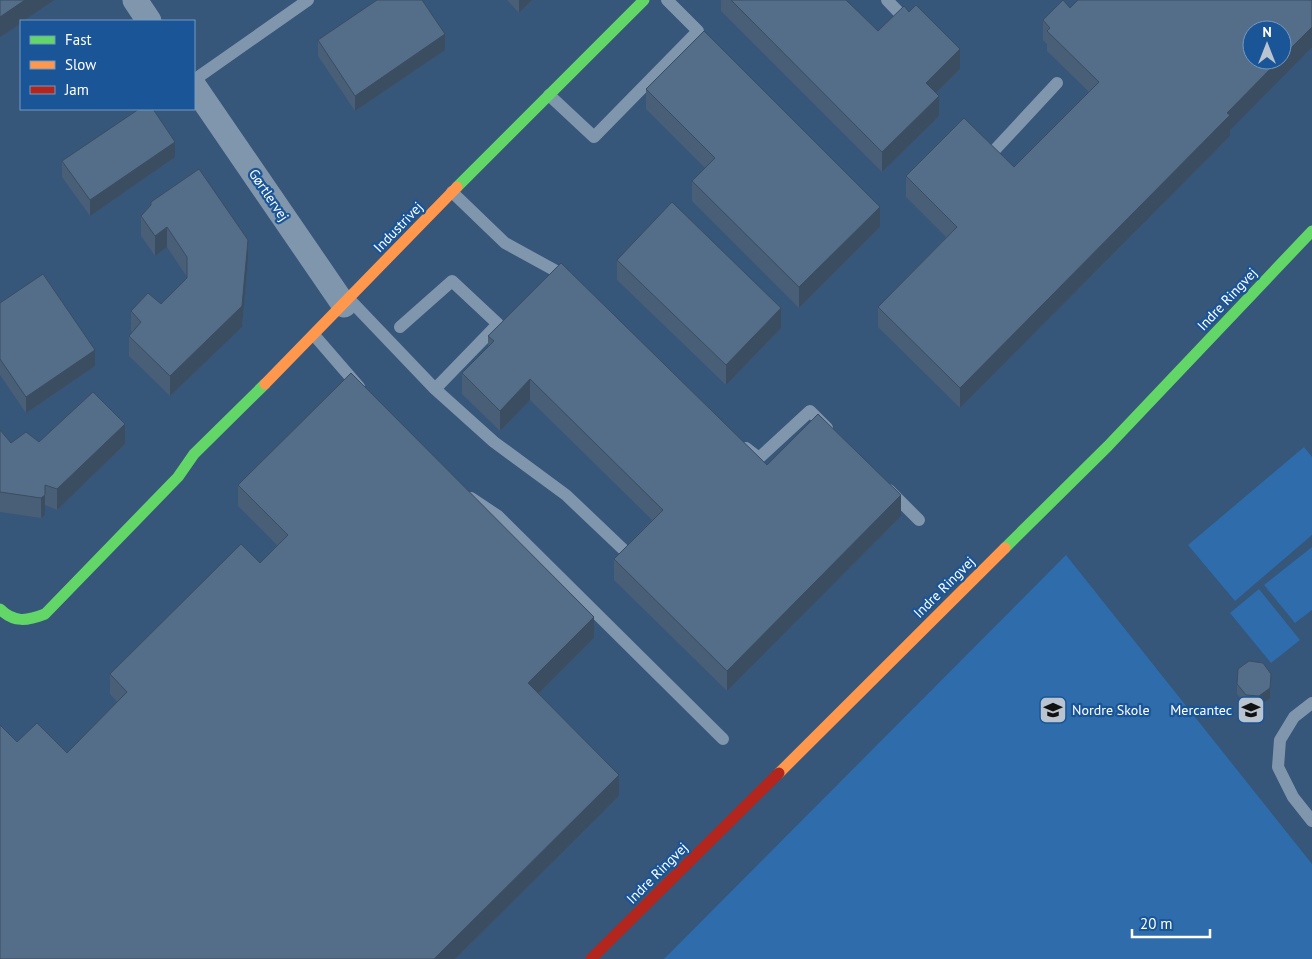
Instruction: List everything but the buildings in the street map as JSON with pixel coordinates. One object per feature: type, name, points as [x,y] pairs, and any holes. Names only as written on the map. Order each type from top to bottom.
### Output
[{"type":"street","points":[[134,0],[148,20]]},
{"type":"street","name":"Industrivej","points":[[0,609],[6,616],[27,621],[45,614],[178,477],[194,454],[644,0]]},
{"type":"street","name":"Gørtlervej","points":[[195,87],[346,302]]},
{"type":"street","name":"Indre Ringvej","points":[[591,959],[1108,446],[1312,231]]},
{"type":"lane","points":[[195,79],[308,0]]},
{"type":"lane","points":[[550,95],[594,137],[698,31],[667,0]]},
{"type":"lane","points":[[886,0],[908,21]]},
{"type":"lane","points":[[991,154],[1057,83]]},
{"type":"lane","points":[[452,192],[505,244],[569,278],[576,285]]},
{"type":"lane","points":[[400,327],[452,281],[498,324],[435,389]]},
{"type":"lane","points":[[346,302],[435,389],[494,442],[566,494],[627,553]]},
{"type":"lane","points":[[314,335],[365,394]]},
{"type":"lane","points":[[738,443],[759,458],[810,411],[838,438]]},
{"type":"lane","points":[[878,479],[919,520]]},
{"type":"lane","points":[[462,492],[498,516],[723,740]]},
{"type":"lane","points":[[1312,703],[1294,717],[1280,740],[1278,767],[1293,797],[1312,821]]},
{"type":"shaded area","points":[[1304,447],[1312,457],[1312,535],[1235,601],[1188,545]]},
{"type":"shaded area","points":[[1312,547],[1312,610],[1295,623],[1264,585]]},
{"type":"shaded area","name":"Nordre Skole","points":[[1066,555],[1312,864],[1312,959],[664,959]]},
{"type":"shaded area","points":[[1259,589],[1300,640],[1271,663],[1230,613]]},
{"type":"traffic: fast","points":[[457,187],[644,0]]},
{"type":"traffic: fast","points":[[1005,548],[1108,446],[1312,231]]},
{"type":"traffic: fast","points":[[0,609],[5,614],[16,619],[27,619],[45,614],[178,477],[194,454],[265,384]]},
{"type":"traffic: slow","points":[[265,384],[457,187]]},
{"type":"traffic: slow","points":[[779,773],[1005,548]]},
{"type":"traffic: jam","points":[[591,959],[779,773]]},
{"type":"place","name":"Nordre Skole","points":[[1053,710]]},
{"type":"place","name":"Mercantec","points":[[1251,710]]}]
